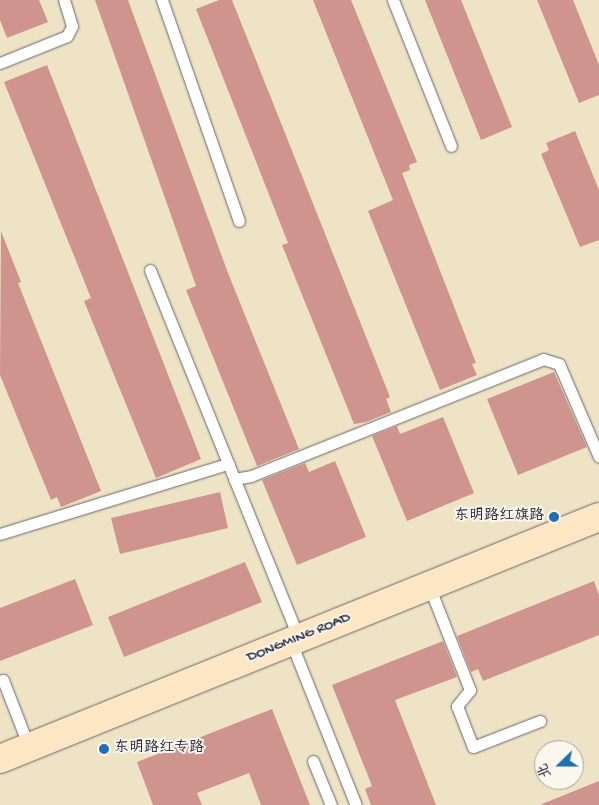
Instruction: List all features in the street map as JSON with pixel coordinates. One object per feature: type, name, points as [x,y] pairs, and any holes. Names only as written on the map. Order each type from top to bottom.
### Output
[{"type":"street","name":"DONGMING ROAD","points":[[0,759],[599,517]]},
{"type":"lane","points":[[0,63],[67,36],[72,26],[64,0]]},
{"type":"lane","points":[[162,0],[239,222]]},
{"type":"lane","points":[[393,0],[451,146]]},
{"type":"lane","points":[[150,270],[234,479],[356,805]]},
{"type":"lane","points":[[234,479],[251,476],[543,359],[559,364],[599,457]]},
{"type":"lane","points":[[0,534],[228,464]]},
{"type":"lane","points":[[429,586],[470,690],[457,706],[473,747],[540,721]]},
{"type":"lane","points":[[0,681],[3,680],[29,747]]},
{"type":"lane","points":[[314,761],[331,805]]},
{"type":"building","points":[[0,0],[39,0],[48,22],[7,38],[0,20]]},
{"type":"building","points":[[95,0],[128,0],[228,273],[299,449],[257,466],[186,290],[196,286]]},
{"type":"building","points":[[219,0],[232,0],[390,397],[386,399],[391,412],[366,422],[354,424],[282,245],[288,243],[196,9]]},
{"type":"building","points":[[313,0],[351,0],[417,162],[409,165],[410,170],[402,173],[476,363],[472,364],[477,375],[440,390],[368,211],[393,200]]},
{"type":"building","points":[[425,0],[461,0],[512,127],[481,140]]},
{"type":"building","points":[[537,0],[573,0],[599,65],[599,95],[579,103]]},
{"type":"building","points":[[47,65],[201,459],[156,478],[84,301],[91,298],[4,82]]},
{"type":"building","points":[[575,131],[599,190],[599,240],[580,247],[541,154],[549,150],[546,143]]},
{"type":"building","points":[[1,231],[21,282],[18,283],[101,491],[61,507],[57,497],[51,500],[0,375]]},
{"type":"building","points":[[554,372],[587,447],[518,475],[487,399]]},
{"type":"building","points":[[443,417],[474,493],[407,521],[372,436],[397,426],[400,434]]},
{"type":"building","points":[[335,461],[366,537],[297,565],[262,480],[305,463],[309,472]]},
{"type":"building","points":[[220,492],[228,528],[120,554],[111,518]]},
{"type":"building","points":[[245,562],[262,602],[124,657],[108,617]]},
{"type":"building","points":[[75,579],[93,625],[0,661],[0,608]]},
{"type":"building","points":[[594,581],[599,595],[599,635],[483,681],[478,669],[471,672],[457,636]]},
{"type":"building","points":[[443,641],[457,677],[395,700],[436,805],[371,805],[365,789],[372,786],[332,685]]},
{"type":"building","points":[[272,709],[310,805],[261,805],[249,773],[197,793],[202,805],[153,805],[137,762]]},
{"type":"building","points":[[599,781],[599,805],[542,805],[577,790],[584,790],[584,787]]},
{"type":"place","name":"东明路红旗路","points":[[554,517]]},
{"type":"place","name":"东明路红专路","points":[[104,749]]}]
